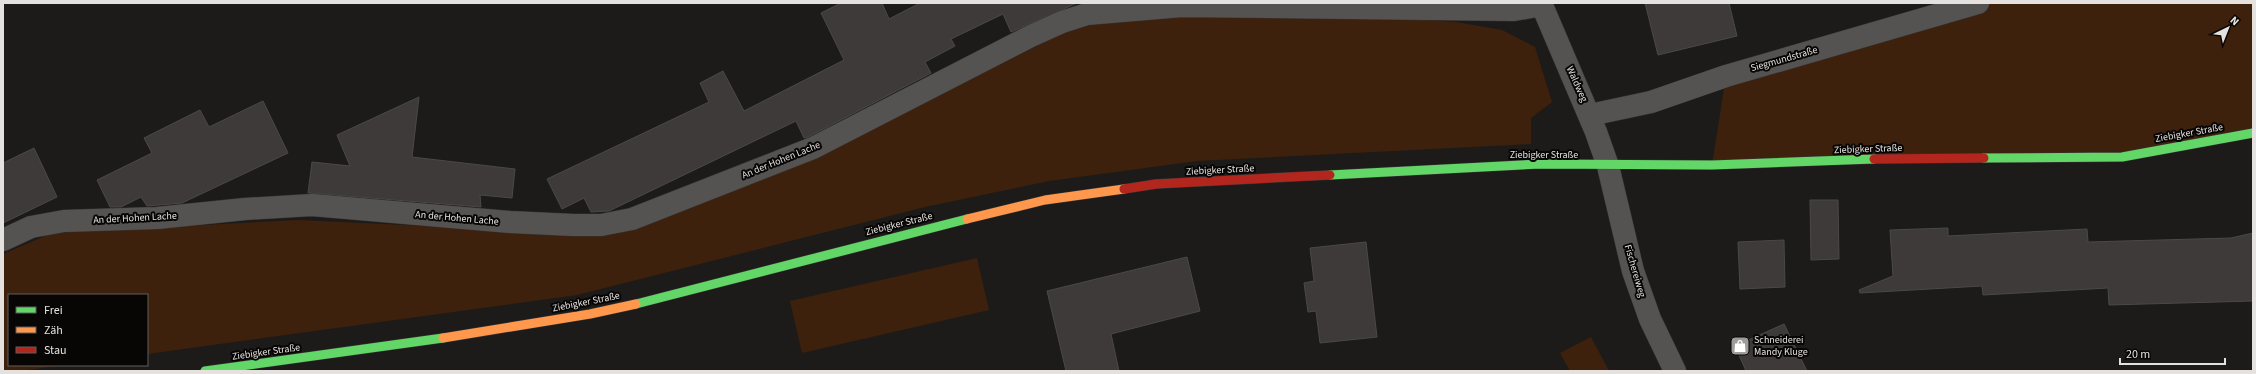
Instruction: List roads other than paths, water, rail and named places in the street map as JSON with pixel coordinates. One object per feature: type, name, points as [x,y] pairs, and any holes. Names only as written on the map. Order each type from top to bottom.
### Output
[{"type":"main road","name":"Ziebigker Straße","points":[[205,371],[236,369],[590,314],[661,298],[990,213],[1045,200],[1101,190],[1156,184],[1540,164],[1608,166],[1712,166],[1872,159],[2122,157],[2253,133]]},
{"type":"street","name":"Siegmundstraße","points":[[1590,114],[1651,102],[1726,76],[1978,3]]},
{"type":"street","name":"Waldweg","points":[[1542,4],[1590,114],[1608,166]]},
{"type":"street","name":"An der Hohen Lache","points":[[3,240],[31,227],[64,221],[157,218],[245,209],[312,205],[510,222],[601,225],[632,219],[813,148],[1031,36],[1062,22],[1088,14],[1182,6],[1514,10],[1542,4]]},
{"type":"street","name":"Fischereiweg","points":[[1608,166],[1633,271],[1650,319],[1675,371]]},
{"type":"place","name":"Schneiderei Mandy Kluge","points":[[1740,346]]}]
